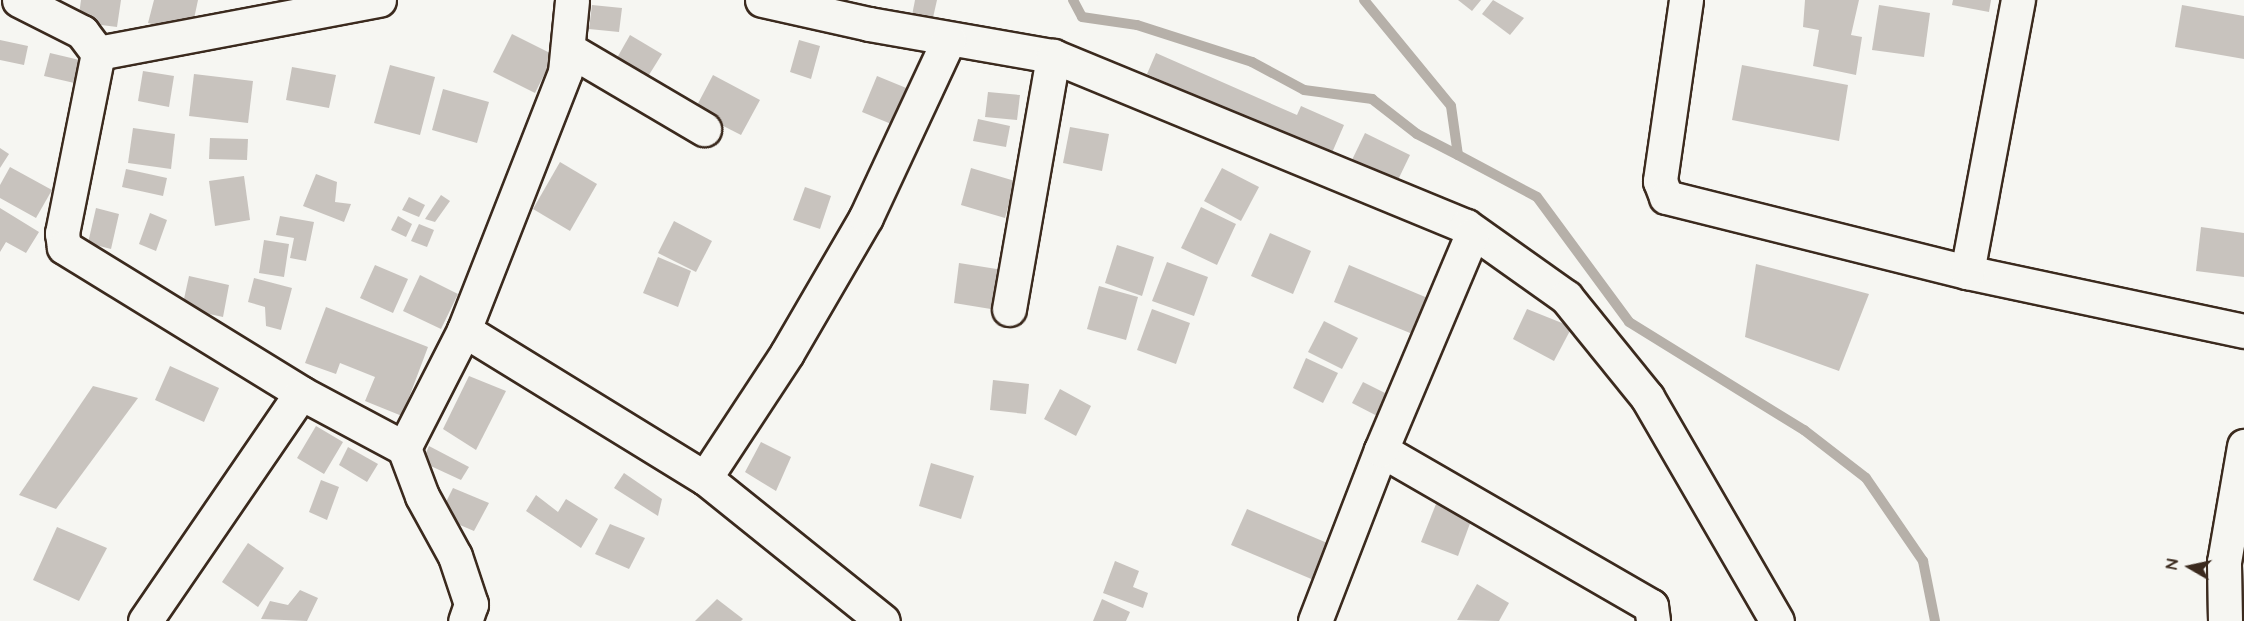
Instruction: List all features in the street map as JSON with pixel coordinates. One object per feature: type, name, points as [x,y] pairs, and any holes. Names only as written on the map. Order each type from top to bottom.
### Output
[{"type":"street","points":[[19,0],[82,32],[98,53],[62,233],[64,247],[301,393],[404,448],[422,496],[455,556],[471,604],[465,621]]},
{"type":"street","points":[[98,53],[379,0]]},
{"type":"street","points":[[404,448],[464,330],[565,72],[573,0]]},
{"type":"street","points":[[762,0],[949,39],[1053,56],[1466,226],[1472,235],[1566,297],[1647,397],[1777,621]]},
{"type":"street","points":[[1686,0],[1660,181],[1666,197],[1967,272],[2244,331]]},
{"type":"street","points":[[1967,272],[2018,0]]},
{"type":"street","points":[[705,478],[787,353],[866,217],[949,39]]},
{"type":"street","points":[[568,49],[704,129]]},
{"type":"street","points":[[1009,309],[1053,56]]},
{"type":"street","points":[[1315,621],[1381,450],[1472,235]]},
{"type":"street","points":[[464,330],[705,478],[882,621]]},
{"type":"street","points":[[145,621],[301,393]]},
{"type":"street","points":[[2225,621],[2224,562],[2244,446]]},
{"type":"street","points":[[1381,450],[1651,606],[1653,621]]},
{"type":"building","points":[[81,0],[121,0],[117,27],[78,22]]},
{"type":"building","points":[[154,0],[198,0],[191,33],[148,23]]},
{"type":"building","points":[[915,0],[937,0],[930,31],[910,26]]},
{"type":"building","points":[[1458,0],[1481,0],[1472,11]]},
{"type":"building","points":[[1493,0],[1524,18],[1510,35],[1482,14]]},
{"type":"building","points":[[1805,0],[1859,0],[1851,35],[1862,37],[1856,75],[1813,66],[1819,30],[1803,27]]},
{"type":"building","points":[[1953,0],[1991,0],[1989,12],[1952,5]]},
{"type":"building","points":[[592,5],[622,8],[619,32],[589,29]]},
{"type":"building","points":[[1879,5],[1930,13],[1924,57],[1872,50]]},
{"type":"building","points":[[2182,5],[2244,16],[2244,59],[2175,47]]},
{"type":"building","points":[[512,34],[554,55],[535,93],[493,72]]},
{"type":"building","points":[[630,35],[662,54],[644,83],[613,65]]},
{"type":"building","points":[[0,40],[28,46],[24,65],[0,60]]},
{"type":"building","points":[[799,40],[820,46],[811,79],[790,72]]},
{"type":"building","points":[[50,53],[88,62],[83,85],[44,76]]},
{"type":"building","points":[[1156,53],[1297,115],[1301,106],[1344,125],[1331,155],[1147,74]]},
{"type":"building","points":[[390,65],[435,77],[420,135],[374,123]]},
{"type":"building","points":[[1742,65],[1848,85],[1839,141],[1732,120]]},
{"type":"building","points":[[292,67],[336,75],[329,108],[286,100]]},
{"type":"building","points":[[143,71],[174,76],[169,107],[138,101]]},
{"type":"building","points":[[194,74],[253,81],[248,123],[189,116]]},
{"type":"building","points":[[713,75],[760,100],[741,135],[694,111]]},
{"type":"building","points":[[877,76],[916,92],[901,128],[862,112]]},
{"type":"building","points":[[443,89],[489,102],[477,143],[432,130]]},
{"type":"building","points":[[988,92],[1020,95],[1017,120],[985,117]]},
{"type":"building","points":[[978,119],[1010,126],[1006,147],[973,141]]},
{"type":"building","points":[[1070,127],[1109,134],[1102,171],[1063,163]]},
{"type":"building","points":[[133,128],[175,134],[171,169],[128,163]]},
{"type":"building","points":[[1365,133],[1410,155],[1396,184],[1351,162]]},
{"type":"building","points":[[210,138],[248,139],[247,160],[209,159]]},
{"type":"building","points":[[0,148],[9,154],[0,168]]},
{"type":"building","points":[[560,162],[597,184],[570,231],[533,209]]},
{"type":"building","points":[[10,167],[52,190],[36,218],[0,198],[0,185]]},
{"type":"building","points":[[971,168],[1015,181],[1005,218],[961,205]]},
{"type":"building","points":[[1222,168],[1259,187],[1241,221],[1204,201]]},
{"type":"building","points":[[126,169],[167,178],[163,196],[122,187]]},
{"type":"building","points":[[316,174],[337,182],[335,202],[351,204],[344,222],[303,206]]},
{"type":"building","points":[[244,176],[250,220],[215,226],[209,181]]},
{"type":"building","points":[[805,187],[831,196],[820,229],[793,220]]},
{"type":"building","points":[[441,195],[450,201],[435,222],[425,219]]},
{"type":"building","points":[[409,197],[425,205],[419,217],[402,210]]},
{"type":"building","points":[[1201,207],[1236,224],[1217,265],[1181,248]]},
{"type":"building","points":[[0,208],[39,232],[26,253],[6,242],[0,252]]},
{"type":"building","points":[[96,208],[119,214],[111,249],[88,243]]},
{"type":"building","points":[[150,213],[167,220],[156,251],[139,244]]},
{"type":"building","points":[[280,216],[314,222],[306,261],[290,258],[294,238],[276,235]]},
{"type":"building","points":[[398,216],[412,224],[406,237],[391,230]]},
{"type":"building","points":[[674,221],[712,241],[696,272],[658,253]]},
{"type":"building","points":[[419,224],[434,230],[427,247],[411,241]]},
{"type":"building","points":[[2201,227],[2244,233],[2244,277],[2196,271]]},
{"type":"building","points":[[1270,233],[1311,251],[1293,294],[1251,276]]},
{"type":"building","points":[[264,240],[289,244],[284,277],[259,273]]},
{"type":"building","points":[[1117,245],[1154,257],[1142,296],[1105,283]]},
{"type":"building","points":[[658,257],[691,271],[678,307],[643,293]]},
{"type":"building","points":[[1167,262],[1208,277],[1194,316],[1152,301]]},
{"type":"building","points":[[959,263],[1003,270],[997,310],[954,303]]},
{"type":"building","points":[[1756,264],[1869,294],[1839,371],[1745,337]]},
{"type":"building","points":[[375,265],[408,279],[393,313],[360,298]]},
{"type":"building","points":[[1349,265],[1430,299],[1415,335],[1334,302]]},
{"type":"building","points":[[420,275],[458,294],[441,329],[403,311]]},
{"type":"building","points":[[189,276],[229,285],[223,317],[182,308]]},
{"type":"building","points":[[254,278],[292,288],[281,330],[266,326],[265,307],[248,302]]},
{"type":"building","points":[[1099,286],[1138,297],[1126,340],[1087,329]]},
{"type":"building","points":[[326,307],[428,347],[402,416],[365,401],[375,377],[340,363],[336,374],[305,363]]},
{"type":"building","points":[[1152,309],[1190,323],[1176,364],[1137,350]]},
{"type":"building","points":[[1527,309],[1572,327],[1554,361],[1513,339]]},
{"type":"building","points":[[1324,321],[1358,338],[1342,369],[1308,352]]},
{"type":"building","points":[[1306,358],[1338,373],[1323,403],[1293,388]]},
{"type":"building","points":[[170,366],[219,388],[204,422],[155,400]]},
{"type":"building","points":[[469,376],[506,391],[476,450],[443,429]]},
{"type":"building","points":[[993,380],[1029,384],[1026,414],[990,410]]},
{"type":"building","points":[[1363,382],[1393,397],[1383,419],[1352,403]]},
{"type":"building","points":[[93,386],[138,398],[56,509],[19,495]]},
{"type":"building","points":[[1060,389],[1091,406],[1076,436],[1044,419]]},
{"type":"building","points":[[316,426],[343,442],[324,474],[297,458]]},
{"type":"building","points":[[761,442],[791,457],[776,491],[745,472]]},
{"type":"building","points":[[429,446],[469,467],[461,480],[422,462]]},
{"type":"building","points":[[348,447],[378,464],[367,482],[339,465]]},
{"type":"building","points":[[931,463],[974,476],[961,519],[919,506]]},
{"type":"building","points":[[624,473],[662,499],[658,516],[614,488]]},
{"type":"building","points":[[321,480],[339,487],[327,520],[309,512]]},
{"type":"building","points":[[453,488],[489,503],[474,531],[439,516]]},
{"type":"building","points":[[536,495],[558,512],[566,499],[598,519],[581,548],[526,511]]},
{"type":"building","points":[[1436,504],[1472,518],[1458,556],[1421,542]]},
{"type":"building","points":[[1247,509],[1332,545],[1316,581],[1231,545]]},
{"type":"building","points":[[610,524],[645,538],[629,569],[595,554]]},
{"type":"building","points":[[57,527],[107,548],[79,601],[33,580]]},
{"type":"building","points":[[248,543],[284,568],[258,607],[222,582]]},
{"type":"building","points":[[1115,561],[1139,571],[1133,587],[1148,593],[1143,608],[1103,593]]},
{"type":"building","points":[[1477,584],[1509,603],[1499,621],[1457,620]]},
{"type":"building","points":[[300,590],[318,598],[307,621],[261,619],[270,601],[288,605]]},
{"type":"building","points":[[717,599],[743,619],[741,621],[695,621]]},
{"type":"building","points":[[1102,599],[1130,612],[1126,621],[1093,621]]},
{"type":"waterway","points":[[1073,0],[1082,17],[1137,25],[1252,62],[1304,90],[1372,99],[1417,134],[1458,155]]},
{"type":"waterway","points":[[1364,0],[1451,106],[1458,155],[1537,197],[1629,322],[1804,430],[1866,478],[1923,561],[1935,621]]}]
